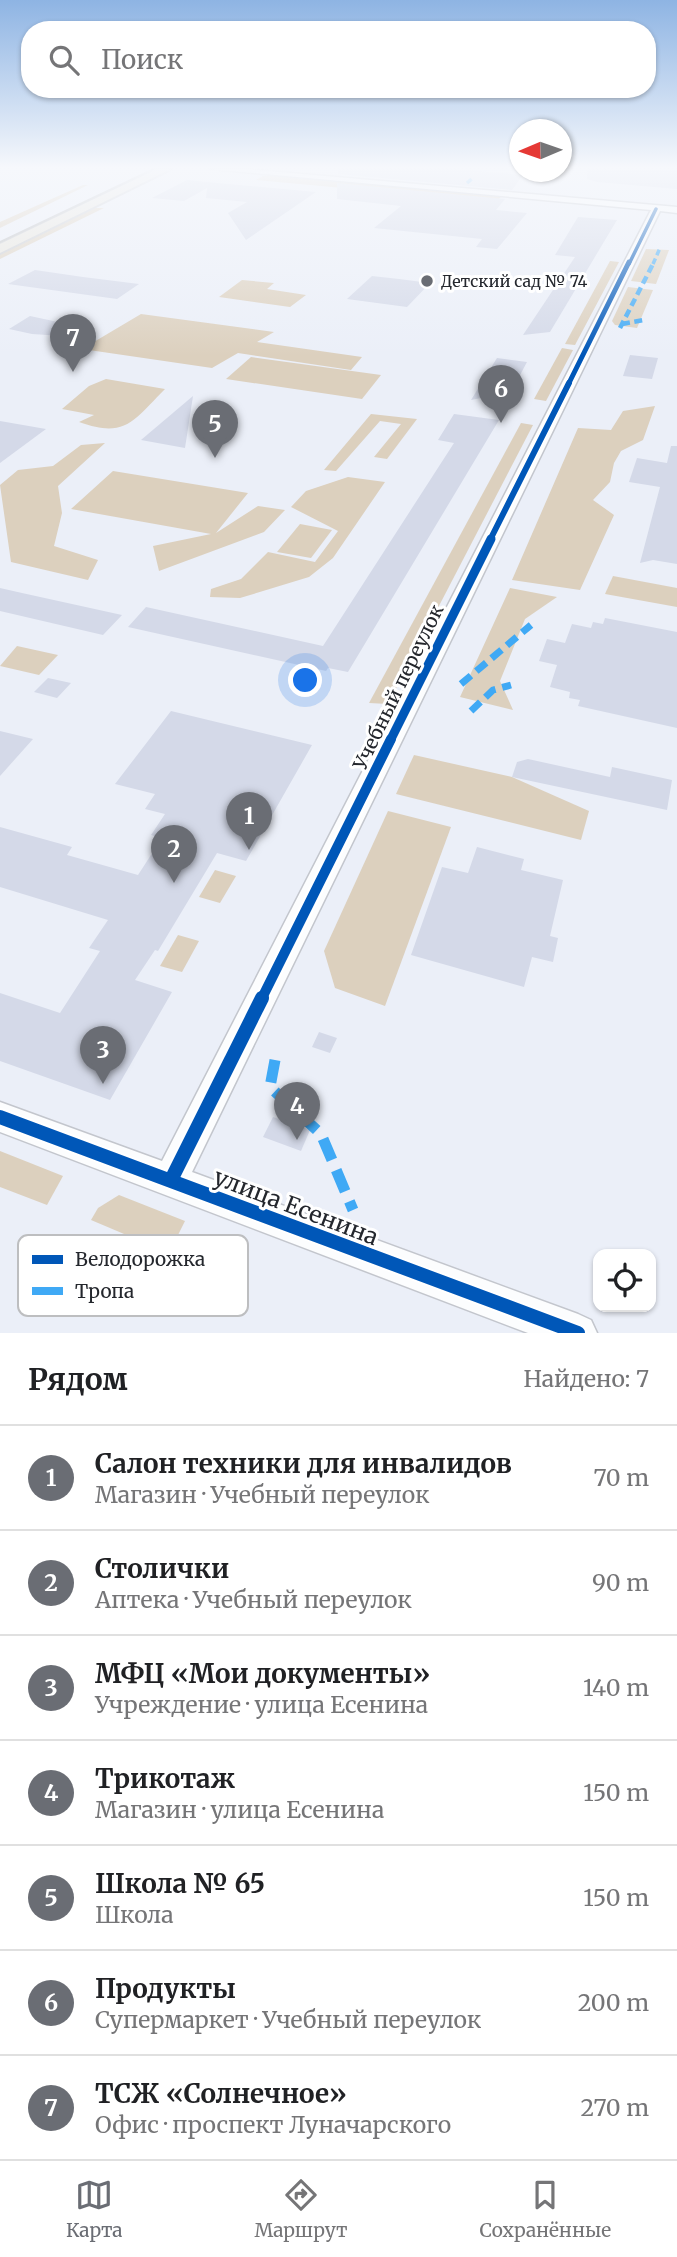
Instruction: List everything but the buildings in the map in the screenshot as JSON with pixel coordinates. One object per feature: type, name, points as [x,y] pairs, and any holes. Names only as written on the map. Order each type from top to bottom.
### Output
[{"type":"main road","points":[[0,249],[37,231]]},
{"type":"street","name":"Учебный переулок","points":[[171,1180],[658,231]]},
{"type":"street","name":"улица Есенина","points":[[0,1117],[578,1333]]},
{"type":"shaded area","points":[[47,231],[57,231],[0,259],[0,254]]},
{"type":"shaded area","points":[[646,249],[669,250],[656,284],[631,281]]},
{"type":"shaded area","points":[[610,261],[619,262],[575,345],[565,344]]},
{"type":"shaded area","points":[[242,280],[274,283],[267,289],[306,295],[290,307],[219,297]]},
{"type":"shaded area","points":[[628,287],[653,290],[637,328],[615,325],[612,321]]},
{"type":"shaded area","points":[[141,314],[274,332],[257,342],[362,357],[351,370],[238,353],[212,368],[82,349]]},
{"type":"shaded area","points":[[562,348],[573,350],[546,401],[534,399]]},
{"type":"shaded area","points":[[251,357],[381,375],[362,399],[226,379]]},
{"type":"shaded area","points":[[106,379],[165,389],[137,418],[119,427],[95,427],[79,422],[94,415],[62,409],[89,386]]},
{"type":"shaded area","points":[[655,406],[643,440],[621,451],[614,463],[610,482],[593,500],[614,515],[580,590],[512,580],[578,428],[611,430],[623,411]]},
{"type":"shaded area","points":[[371,414],[417,419],[387,459],[374,457],[401,424],[380,421],[336,471],[324,470]]},
{"type":"shaded area","points":[[521,423],[533,425],[388,704],[369,703]]},
{"type":"shaded area","points":[[105,443],[58,486],[62,513],[54,546],[98,560],[88,580],[11,562],[0,485],[18,470],[53,466],[81,445]]},
{"type":"shaded area","points":[[113,471],[248,493],[216,533],[258,506],[285,510],[264,532],[159,571],[153,546],[211,534],[71,509]]},
{"type":"shaded area","points":[[348,477],[385,482],[333,558],[309,577],[240,598],[210,597],[211,589],[241,579],[268,552],[315,562],[338,531],[291,507],[306,491]]},
{"type":"shaded area","points":[[300,524],[332,530],[311,558],[277,552]]},
{"type":"shaded area","points":[[613,576],[677,588],[677,607],[605,594]]},
{"type":"shaded area","points":[[510,588],[557,597],[525,619],[500,681],[513,710],[460,697]]},
{"type":"shaded area","points":[[17,646],[58,655],[39,675],[0,666]]},
{"type":"shaded area","points":[[414,755],[512,777],[589,811],[581,840],[396,794]]},
{"type":"shaded area","points":[[388,811],[451,827],[385,1006],[335,988],[324,951]]},
{"type":"shaded area","points":[[215,870],[236,876],[220,903],[199,897]]},
{"type":"shaded area","points":[[178,935],[199,941],[182,972],[160,966]]},
{"type":"shaded area","points":[[0,1151],[63,1176],[47,1205],[0,1187]]},
{"type":"shaded area","points":[[119,1195],[185,1221],[178,1235],[126,1235],[91,1220],[98,1208]]},
{"type":"tram line","points":[[0,242],[23,231]]},
{"type":"marked path","points":[[620,328],[644,286],[660,248]]},
{"type":"marked path","points":[[622,324],[644,320]]},
{"type":"marked path","points":[[461,684],[531,625]]},
{"type":"marked path","points":[[471,711],[493,690],[511,685]]},
{"type":"marked path","points":[[275,1060],[270,1087],[321,1134],[353,1210]]},
{"type":"cycle path","points":[[171,1180],[645,231]]},
{"type":"cycle path","points":[[0,1117],[578,1333]]},
{"type":"place","name":"Детский сад № 74","points":[[427,281]]},
{"type":"place","name":"ТСЖ «Солнечное»","points":[[73,372]]},
{"type":"place","name":"Продукты","points":[[501,423]]},
{"type":"place","name":"Школа № 65","points":[[215,458]]},
{"type":"place","name":"Салон техники для инвалидов","points":[[249,850]]},
{"type":"place","name":"Столички","points":[[174,883]]},
{"type":"place","name":"МФЦ «Мои документы»","points":[[103,1084]]},
{"type":"place","name":"Трикотаж","points":[[297,1140]]}]
